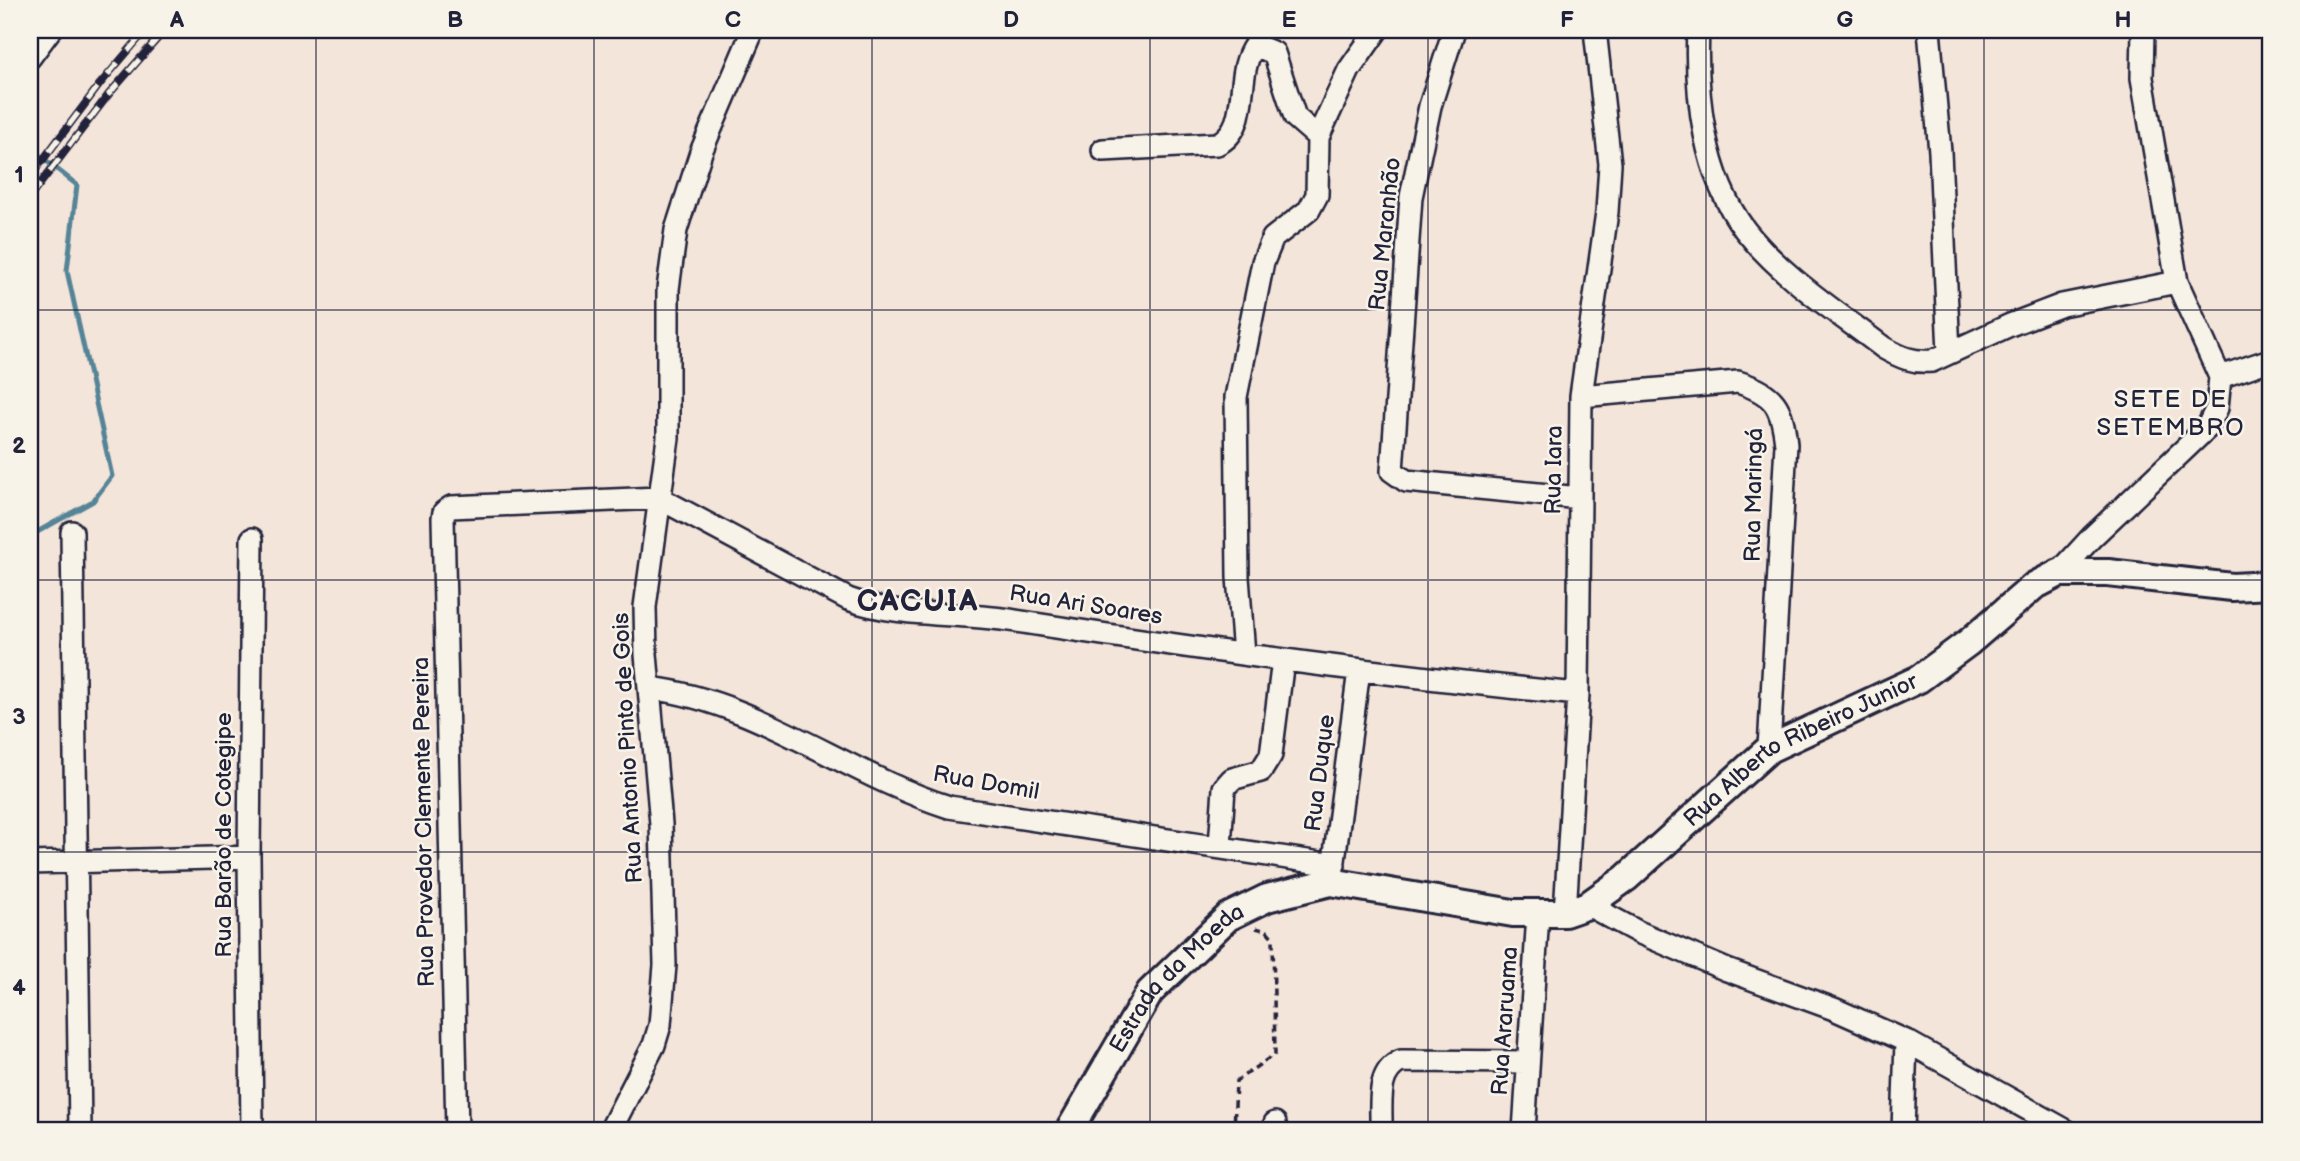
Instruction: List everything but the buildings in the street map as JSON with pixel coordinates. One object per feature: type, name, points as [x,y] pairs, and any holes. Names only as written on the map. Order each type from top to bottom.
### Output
[{"type":"main road","points":[[2059,573],[2108,573],[2232,587],[2270,585]]},
{"type":"main road","name":"Rua Alberto Ribeiro Junior","points":[[1577,909],[1626,878],[1769,749],[1919,679],[1969,642],[2034,586],[2059,573]]},
{"type":"main road","points":[[1332,873],[1513,913],[1538,914],[1577,909]]},
{"type":"main road","name":"Estrada da Moeda","points":[[1069,1131],[1150,992],[1228,917],[1332,873]]},
{"type":"street","points":[[30,57],[50,30]]},
{"type":"street","name":"Rua Antonio Pinto de Gois","points":[[610,1131],[642,1070],[660,1024],[665,965],[661,824],[645,607],[668,438],[668,289],[676,230],[701,152],[752,30]]},
{"type":"street","points":[[1244,654],[1238,577],[1236,397],[1263,262],[1273,237],[1310,210],[1317,195],[1318,137],[1349,69],[1377,30]]},
{"type":"street","name":"Rua Maranhão","points":[[1454,30],[1430,106],[1411,197],[1392,471],[1406,481],[1580,498]]},
{"type":"street","name":"Rua Iara","points":[[1577,909],[1581,396],[1585,348],[1607,212],[1610,163],[1595,30]]},
{"type":"street","points":[[1698,30],[1698,76],[1711,160],[1725,198],[1745,230],[1799,282],[1884,348],[1919,362],[1949,354],[2010,325],[2062,306],[2177,282]]},
{"type":"street","points":[[1929,30],[1940,152],[1949,354]]},
{"type":"street","points":[[2059,573],[2092,537],[2207,428],[2217,408],[2220,377],[2177,282],[2142,78],[2143,30]]},
{"type":"street","points":[[1103,150],[1216,144],[1229,138],[1236,127],[1244,66],[1255,45],[1274,53],[1295,117],[1318,137]]},
{"type":"street","points":[[2220,377],[2270,360]]},
{"type":"street","name":"Rua Maringá","points":[[1581,396],[1738,382],[1756,388],[1776,404],[1783,420],[1786,444],[1769,749]]},
{"type":"street","name":"Rua Provedor Clemente Pereira","points":[[457,1131],[444,512],[451,507],[659,498]]},
{"type":"street","name":"Rua Ari Soares","points":[[659,498],[848,599],[870,607],[969,614],[1359,670],[1578,694]]},
{"type":"street","points":[[72,532],[80,1131]]},
{"type":"street","name":"Rua Barão de Cotegipe","points":[[252,539],[249,857],[252,1131]]},
{"type":"street","points":[[1220,846],[1224,788],[1232,779],[1261,771],[1272,755],[1283,660]]},
{"type":"street","name":"Rua Duque","points":[[1332,873],[1359,670]]},
{"type":"street","name":"Rua Domil","points":[[650,688],[688,693],[748,714],[904,793],[949,807],[1220,846],[1332,873]]},
{"type":"street","points":[[30,863],[249,857]]},
{"type":"street","points":[[1577,909],[1834,1009],[1906,1041],[2067,1131]]},
{"type":"street","name":"Rua Araruama","points":[[1524,1131],[1538,914]]},
{"type":"street","points":[[1903,1131],[1906,1041]]},
{"type":"street","points":[[1381,1131],[1383,1076],[1393,1064],[1401,1060],[1528,1062]]},
{"type":"path","points":[[1228,917],[1247,927],[1268,931],[1273,938],[1275,1054],[1272,1060],[1236,1081],[1234,1131]]},
{"type":"waterway","points":[[30,148],[77,185],[67,271],[112,476],[93,501],[30,536]]},
{"type":"railway","points":[[30,177],[100,84],[146,30]]},
{"type":"railway","points":[[30,197],[109,94],[165,30]]},
{"type":"district","name":"SETE DE SETEMBRO","points":[[2171,413]]},
{"type":"district","name":"CACUIA","points":[[918,602]]}]
